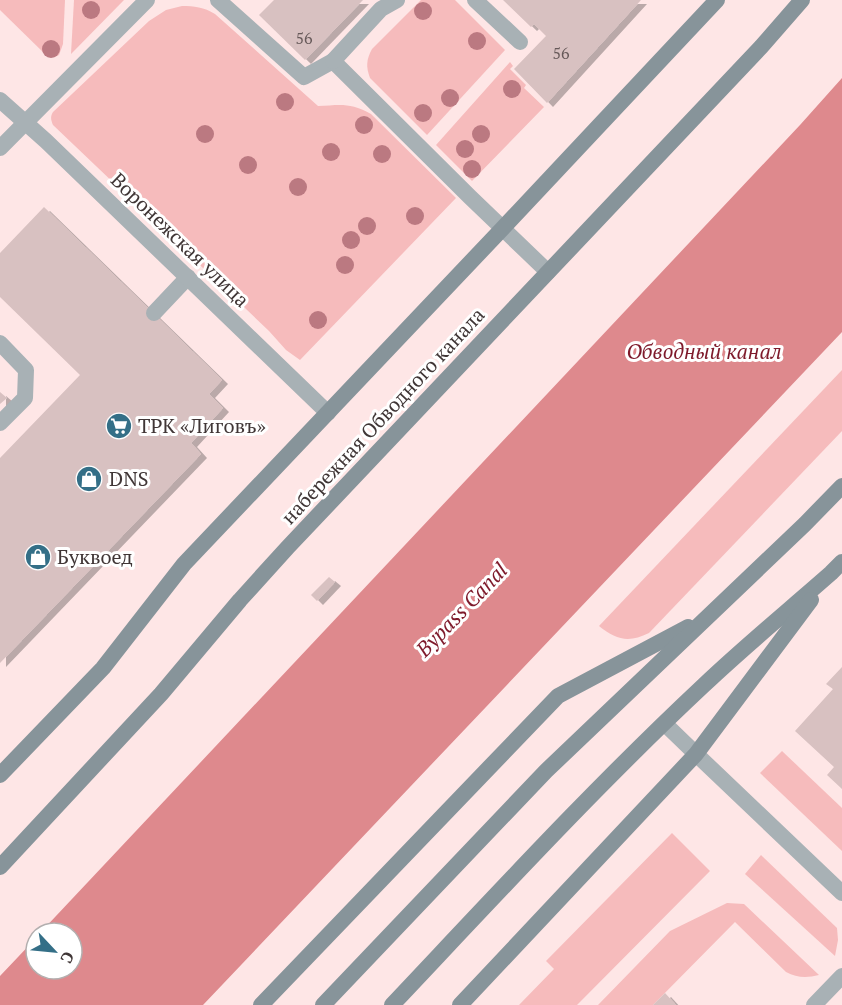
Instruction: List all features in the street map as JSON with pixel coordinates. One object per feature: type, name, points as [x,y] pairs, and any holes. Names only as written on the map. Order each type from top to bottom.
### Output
[{"type":"main road","name":"набережная Обводного канала","points":[[0,776],[103,668],[184,564],[717,0]]},
{"type":"main road","name":"набережная Обводного канала","points":[[0,867],[161,694],[288,547],[761,47],[802,0]]},
{"type":"main road","points":[[323,1005],[546,771],[842,486]]},
{"type":"main road","points":[[392,1005],[577,812],[705,684],[837,568]]},
{"type":"main road","points":[[460,1005],[696,754],[837,568]]},
{"type":"main road","points":[[261,1005],[558,696],[708,616]]},
{"type":"street","points":[[0,148],[147,0]]},
{"type":"street","points":[[222,1],[304,77],[333,61],[381,9],[397,0]]},
{"type":"street","points":[[475,0],[520,42]]},
{"type":"street","points":[[333,61],[548,272]]},
{"type":"street","name":"Воронежская улица","points":[[0,100],[55,149],[328,413]]},
{"type":"street","points":[[154,313],[188,277]]},
{"type":"street","points":[[0,343],[26,370],[25,398],[0,423]]},
{"type":"street","points":[[665,724],[842,893]]},
{"type":"street","points":[[814,1005],[842,976]]},
{"type":"shaded area","points":[[0,0],[65,0],[63,44],[59,55],[47,56],[0,10]]},
{"type":"shaded area","points":[[74,0],[124,0],[71,54]]},
{"type":"shaded area","points":[[421,0],[455,0],[505,50],[427,135],[370,78],[367,67],[372,49]]},
{"type":"shaded area","points":[[182,6],[199,7],[215,14],[318,106],[351,106],[371,114],[456,198],[300,360],[286,350],[52,122],[53,112],[149,21],[166,10]]},
{"type":"shaded area","points":[[510,62],[513,66],[510,69],[526,85],[524,88],[544,107],[472,181],[436,145]]},
{"type":"shaded area","points":[[842,370],[842,431],[649,633],[629,639],[617,637],[599,626]]},
{"type":"shaded area","points":[[782,751],[842,808],[842,851],[760,773]]},
{"type":"shaded area","points":[[672,833],[710,871],[577,1005],[519,1005],[554,969],[546,961]]},
{"type":"shaded area","points":[[761,855],[837,928],[838,940],[835,956],[745,874]]},
{"type":"shaded area","points":[[727,903],[744,904],[819,975],[802,977],[786,972],[735,922],[653,1005],[598,1005],[670,931]]},
{"type":"water","name":"Обводный канал","points":[[842,78],[842,332],[203,1005],[0,1005],[0,976],[24,951],[24,981],[84,981],[84,921],[51,921]]},
{"type":"building","points":[[274,0],[363,0],[305,60],[259,15]]},
{"type":"building","points":[[503,0],[641,0],[547,103],[514,69],[546,36],[534,24],[531,27]]},
{"type":"building","name":"ТРК «Лиговъ»","points":[[44,207],[222,380],[209,394],[223,408],[191,443],[201,454],[0,663],[0,458],[80,375],[0,297],[0,253]]},
{"type":"building","points":[[0,392],[7,398],[0,404]]},
{"type":"building","points":[[329,577],[335,582],[317,601],[311,595]]},
{"type":"building","points":[[842,667],[842,789],[827,775],[834,767],[795,731],[833,689],[826,684]]},
{"type":"building","points":[[665,993],[676,1005],[653,1005]]},
{"type":"place","name":"ТРК «Лиговъ»","points":[[119,426]]},
{"type":"place","name":"DNS","points":[[89,479]]},
{"type":"place","name":"Буквоед","points":[[38,557]]},
{"type":"water label","name":"Bypass Canal","points":[[462,610]]}]
